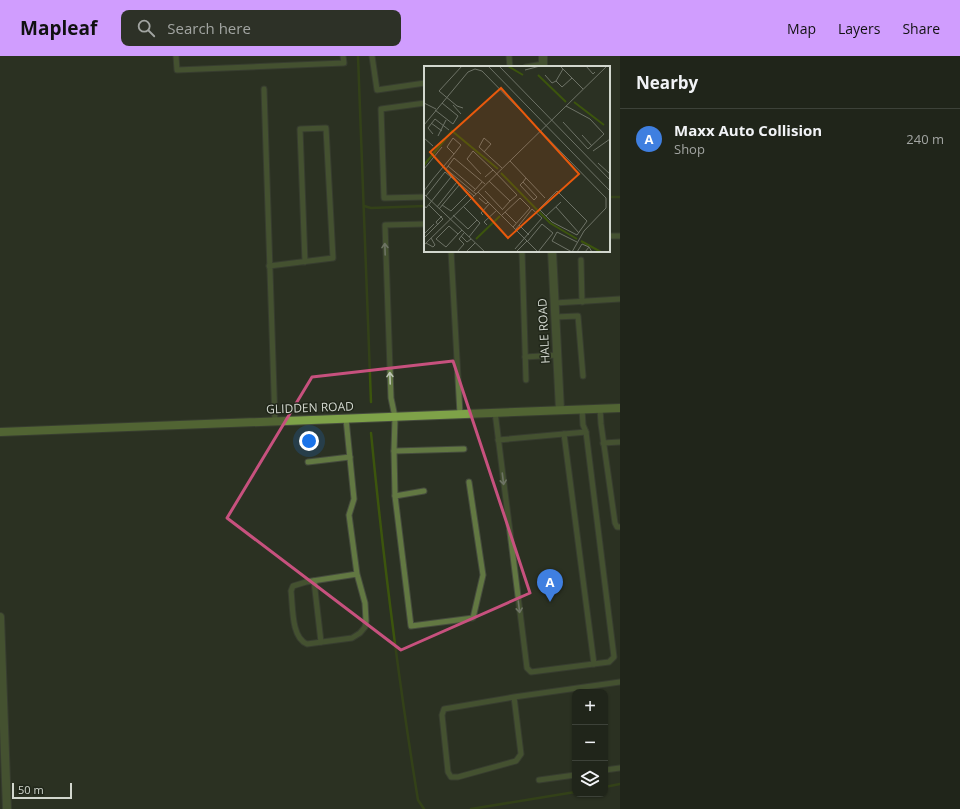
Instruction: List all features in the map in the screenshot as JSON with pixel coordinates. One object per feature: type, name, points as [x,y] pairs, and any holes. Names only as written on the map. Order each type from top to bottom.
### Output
[{"type":"street","name":"HALE ROAD","points":[[552,252],[560,410]]},
{"type":"street","name":"GLIDDEN ROAD","points":[[0,432],[620,408]]},
{"type":"street","points":[[0,617],[7,809]]},
{"type":"lane","points":[[176,56],[177,70],[344,63],[343,56]]},
{"type":"lane","points":[[372,56],[377,90],[424,83]]},
{"type":"lane","points":[[509,56],[510,66]]},
{"type":"lane","points":[[529,66],[543,62]]},
{"type":"lane","points":[[264,89],[275,422]]},
{"type":"lane","points":[[424,103],[381,109],[384,198],[424,197]]},
{"type":"lane","points":[[269,266],[305,262],[333,258],[326,128],[300,130],[305,262]]},
{"type":"lane","points":[[424,224],[385,225],[390,398],[395,417],[395,496],[412,626],[473,618],[483,575],[469,482]]},
{"type":"lane","points":[[451,252],[460,414]]},
{"type":"lane","points":[[522,252],[526,380]]},
{"type":"lane","points":[[581,260],[582,302]]},
{"type":"lane","points":[[555,303],[620,299]]},
{"type":"lane","points":[[555,317],[578,316],[583,376]]},
{"type":"lane","points":[[525,357],[557,355]]},
{"type":"lane","points":[[600,408],[603,443],[615,523],[617,527],[620,527]]},
{"type":"lane","points":[[495,412],[527,668],[531,672],[609,662],[614,657],[582,409]]},
{"type":"lane","points":[[346,419],[354,499],[349,515],[357,574],[365,603],[365,627],[360,633],[352,638],[307,644],[302,642],[298,637],[296,630],[291,591],[292,586],[357,574]]},
{"type":"lane","points":[[498,440],[586,432]]},
{"type":"lane","points":[[564,434],[594,664]]},
{"type":"lane","points":[[603,443],[620,442]]},
{"type":"lane","points":[[394,451],[464,449]]},
{"type":"lane","points":[[308,462],[350,457]]},
{"type":"lane","points":[[395,496],[424,491]]},
{"type":"lane","points":[[314,581],[321,642]]},
{"type":"lane","points":[[514,697],[521,754],[516,761],[458,777],[451,777],[448,772],[442,715],[444,709],[514,697],[620,682]]},
{"type":"lane","points":[[608,770],[620,768]]},
{"type":"lane","points":[[539,780],[572,775]]},
{"type":"highlighted area","points":[[453,361],[530,593],[401,650],[227,518],[312,377]]},
{"type":"waterway","points":[[358,56],[371,402]]},
{"type":"waterway","points":[[610,197],[620,197]]},
{"type":"waterway","points":[[364,206],[371,208],[424,206]]},
{"type":"waterway","points":[[371,433],[386,571],[404,708],[418,800],[424,809]]},
{"type":"waterway","points":[[608,786],[620,784]]},
{"type":"waterway","points":[[471,809],[572,792]]},
{"type":"place","name":"Maxx Auto Collision","points":[[550,602]]}]
